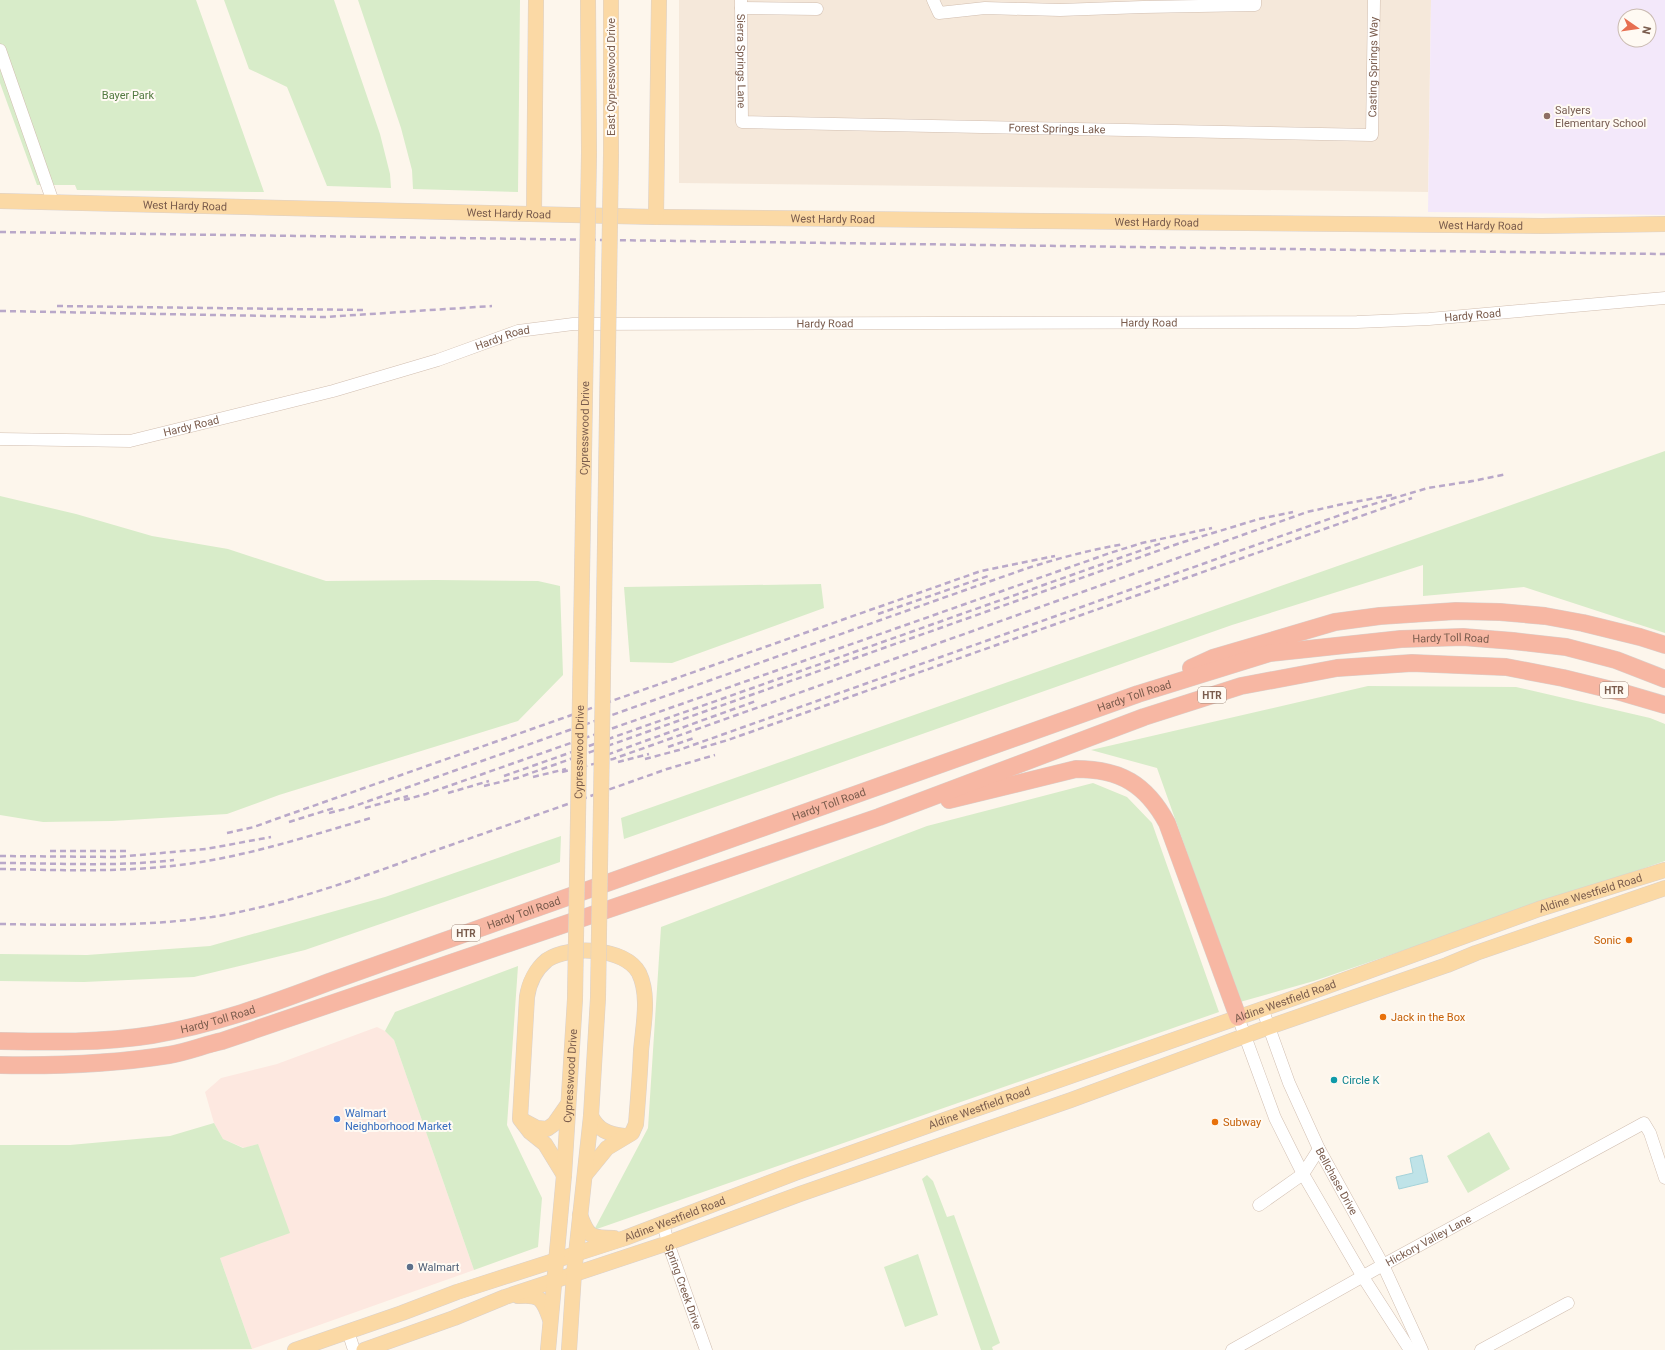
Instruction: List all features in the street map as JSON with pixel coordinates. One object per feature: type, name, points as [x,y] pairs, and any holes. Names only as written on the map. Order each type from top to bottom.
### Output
[{"type":"highway","points":[[1138,694],[1213,658],[1335,622],[1380,616],[1456,611],[1500,612],[1545,616],[1583,623],[1640,637],[1665,645]]},
{"type":"highway","name":"Hardy Toll Road","points":[[0,1041],[77,1040],[152,1035],[266,1006],[336,979],[1138,694],[1270,653],[1400,639],[1463,637],[1566,647],[1616,660],[1665,679]]},
{"type":"highway","name":"Hardy Toll Road","points":[[0,1065],[47,1066],[110,1062],[170,1054],[222,1041],[879,817],[1144,717],[1241,686],[1337,668],[1412,663],[1506,667],[1563,678],[1665,705]]},
{"type":"highway","points":[[879,817],[1076,770],[1108,772],[1131,782],[1151,798],[1159,808],[1167,823],[1238,1017]]},
{"type":"main road","points":[[534,214],[536,0]]},
{"type":"main road","name":"East Cypresswood Drive","points":[[588,0],[589,153]]},
{"type":"main road","name":"East Cypresswood Drive","points":[[610,154],[611,0]]},
{"type":"main road","points":[[656,217],[658,0]]},
{"type":"main road","name":"Cypresswood Drive","points":[[548,1350],[564,1175],[575,999],[589,153]]},
{"type":"main road","name":"Cypresswood Drive","points":[[569,1350],[574,1274],[591,1116],[598,998],[610,154]]},
{"type":"main road","name":"West Hardy Road","points":[[0,201],[656,217],[1542,226],[1665,224]]},
{"type":"main road","name":"Aldine Westfield Road","points":[[295,1350],[402,1313],[457,1292],[625,1238],[795,1173],[1314,991],[1540,909],[1665,870]]},
{"type":"main road","points":[[1609,888],[1615,904]]},
{"type":"main road","name":"Aldine Westfield Road","points":[[364,1350],[454,1318],[505,1297],[668,1243],[800,1194],[1071,1100],[1245,1036],[1447,965],[1476,953],[1665,888]]},
{"type":"main road","points":[[1470,935],[1476,953]]},
{"type":"main road","points":[[564,1175],[545,1144],[530,1132],[520,1119],[527,996],[533,978],[547,961],[558,955],[584,950],[608,952],[629,963],[638,972],[645,998],[636,1124],[632,1132],[607,1148],[585,1175]]},
{"type":"main road","points":[[1064,1078],[1071,1100]]},
{"type":"main road","points":[[520,1119],[537,1128],[547,1129],[554,1124],[568,1104]]},
{"type":"main road","points":[[591,1116],[595,1124],[604,1132],[624,1136]]},
{"type":"main road","points":[[930,1125],[937,1146]]},
{"type":"main road","points":[[795,1173],[800,1194]]},
{"type":"main road","points":[[580,1215],[585,1228],[597,1238],[625,1238]]},
{"type":"main road","points":[[505,1297],[531,1295],[541,1300],[545,1304],[551,1320]]},
{"type":"street","points":[[933,0],[939,13],[985,8],[1060,10],[1143,3],[1255,3]]},
{"type":"street","name":"Casting Springs Way","points":[[1372,135],[1374,0]]},
{"type":"street","points":[[741,4],[817,9]]},
{"type":"street","name":"Sierra Springs Lane","points":[[741,4],[742,122]]},
{"type":"street","points":[[0,50],[53,202]]},
{"type":"street","name":"Forest Springs Lake","points":[[742,122],[1372,135]]},
{"type":"street","name":"Hardy Road","points":[[0,439],[130,441],[333,392],[438,360],[518,331],[573,324],[1357,322],[1429,319],[1665,298]]},
{"type":"street","name":"Bellchase Drive","points":[[1262,1008],[1289,1083],[1319,1149],[1383,1265],[1422,1350]]},
{"type":"street","points":[[1238,1017],[1276,1118],[1303,1174],[1363,1277],[1410,1350]]},
{"type":"street","name":"Hickory Valley Lane","points":[[1232,1350],[1383,1265],[1644,1123],[1650,1133],[1665,1178]]},
{"type":"street","points":[[1258,1205],[1303,1174],[1319,1149]]},
{"type":"street","name":"Spring Creek Drive","points":[[662,1223],[706,1350]]},
{"type":"street","points":[[1481,1350],[1568,1303]]},
{"type":"street","points":[[348,1331],[354,1350]]},
{"type":"shaded area","points":[[679,0],[1431,0],[1428,192],[679,183]]},
{"type":"shaded area","name":"Salyers Elementary School","points":[[1431,0],[1665,0],[1665,215],[1428,212]]},
{"type":"shaded area","points":[[377,1027],[385,1031],[394,1040],[474,1270],[252,1349],[220,1258],[258,1144],[244,1148],[223,1139],[214,1123],[205,1092],[221,1078],[277,1064]]},
{"type":"green space","name":"Bayer Park","points":[[0,0],[196,0],[264,192],[77,190],[75,185],[37,185],[0,83]]},
{"type":"green space","points":[[224,0],[334,0],[380,134],[390,174],[391,188],[327,186],[287,87],[249,69]]},
{"type":"green space","points":[[358,0],[520,0],[518,192],[413,189],[412,170],[401,128]]},
{"type":"green space","points":[[1665,451],[1665,633],[1524,587],[1423,596],[1423,565],[1232,625],[624,839],[621,818]]},
{"type":"green space","points":[[0,496],[76,514],[152,536],[228,549],[326,581],[538,581],[560,586],[563,675],[518,721],[279,795],[227,814],[112,821],[43,822],[0,815]]},
{"type":"green space","points":[[821,584],[824,608],[672,663],[630,662],[624,587]]},
{"type":"green space","points":[[1368,686],[1516,687],[1650,718],[1665,724],[1665,861],[1314,981],[1240,1002],[1157,768],[1091,750]]},
{"type":"green space","points":[[1093,783],[1127,797],[1152,823],[1219,1012],[594,1230],[648,1128],[661,927],[927,826]]},
{"type":"green space","points":[[561,836],[560,862],[305,950],[194,977],[84,982],[0,981],[0,954],[87,955],[210,946],[385,897]]},
{"type":"green space","points":[[518,966],[507,1125],[542,1198],[538,1247],[474,1270],[394,1040],[385,1031],[395,1012]]},
{"type":"green space","points":[[214,1123],[223,1139],[243,1148],[258,1144],[290,1233],[220,1258],[252,1349],[0,1350],[0,1145],[70,1145],[170,1136]]},
{"type":"green space","points":[[1489,1132],[1510,1169],[1468,1193],[1447,1156]]},
{"type":"green space","points":[[927,1175],[933,1181],[947,1217],[954,1215],[1000,1343],[992,1347],[993,1350],[981,1350],[922,1179]]},
{"type":"green space","points":[[918,1254],[938,1315],[905,1327],[884,1267]]},
{"type":"water","points":[[1422,1155],[1428,1182],[1399,1189],[1396,1177],[1413,1173],[1410,1158]]},
{"type":"railway","points":[[0,232],[1665,254]]},
{"type":"railway","points":[[57,306],[363,310]]},
{"type":"railway","points":[[0,311],[325,317],[492,306]]},
{"type":"railway","points":[[1468,482],[1507,474]]},
{"type":"railway","points":[[645,759],[679,750],[1360,508],[1428,488],[1472,481]]},
{"type":"railway","points":[[562,772],[613,759],[1307,512],[1392,495]]},
{"type":"railway","points":[[701,748],[728,740],[1412,498]]},
{"type":"railway","points":[[484,786],[517,778],[1180,543],[1259,519],[1293,512]]},
{"type":"railway","points":[[404,800],[426,794],[1110,553],[1142,543],[1212,528]]},
{"type":"railway","points":[[504,776],[1162,543]]},
{"type":"railway","points":[[329,813],[349,808],[1022,570],[1072,555],[1124,544]]},
{"type":"railway","points":[[227,833],[254,827],[981,571],[1055,556]]},
{"type":"railway","points":[[878,614],[988,576]]},
{"type":"railway","points":[[598,758],[756,701]]},
{"type":"railway","points":[[668,747],[694,738]]},
{"type":"railway","points":[[618,762],[649,754]]},
{"type":"railway","points":[[0,924],[132,924],[212,917],[267,906],[348,882],[667,769],[715,755]]},
{"type":"railway","points":[[533,777],[566,769]]},
{"type":"railway","points":[[448,793],[489,781]]},
{"type":"railway","points":[[365,808],[408,796]]},
{"type":"railway","points":[[289,822],[334,808]]},
{"type":"railway","points":[[0,869],[121,870],[188,864],[214,860],[267,848],[371,818]]},
{"type":"railway","points":[[0,856],[117,857],[206,849],[271,837]]},
{"type":"railway","points":[[50,851],[130,851]]},
{"type":"railway","points":[[0,863],[109,864],[174,860]]},
{"type":"place","name":"Salyers Elementary School","points":[[1547,116]]},
{"type":"place","name":"Sonic","points":[[1629,940]]},
{"type":"place","name":"Jack in the Box","points":[[1383,1017]]},
{"type":"place","name":"Circle K","points":[[1334,1080]]},
{"type":"place","name":"Walmart Neighborhood Market","points":[[337,1119]]},
{"type":"place","name":"Subway","points":[[1215,1122]]},
{"type":"place","name":"Walmart","points":[[410,1267]]}]
